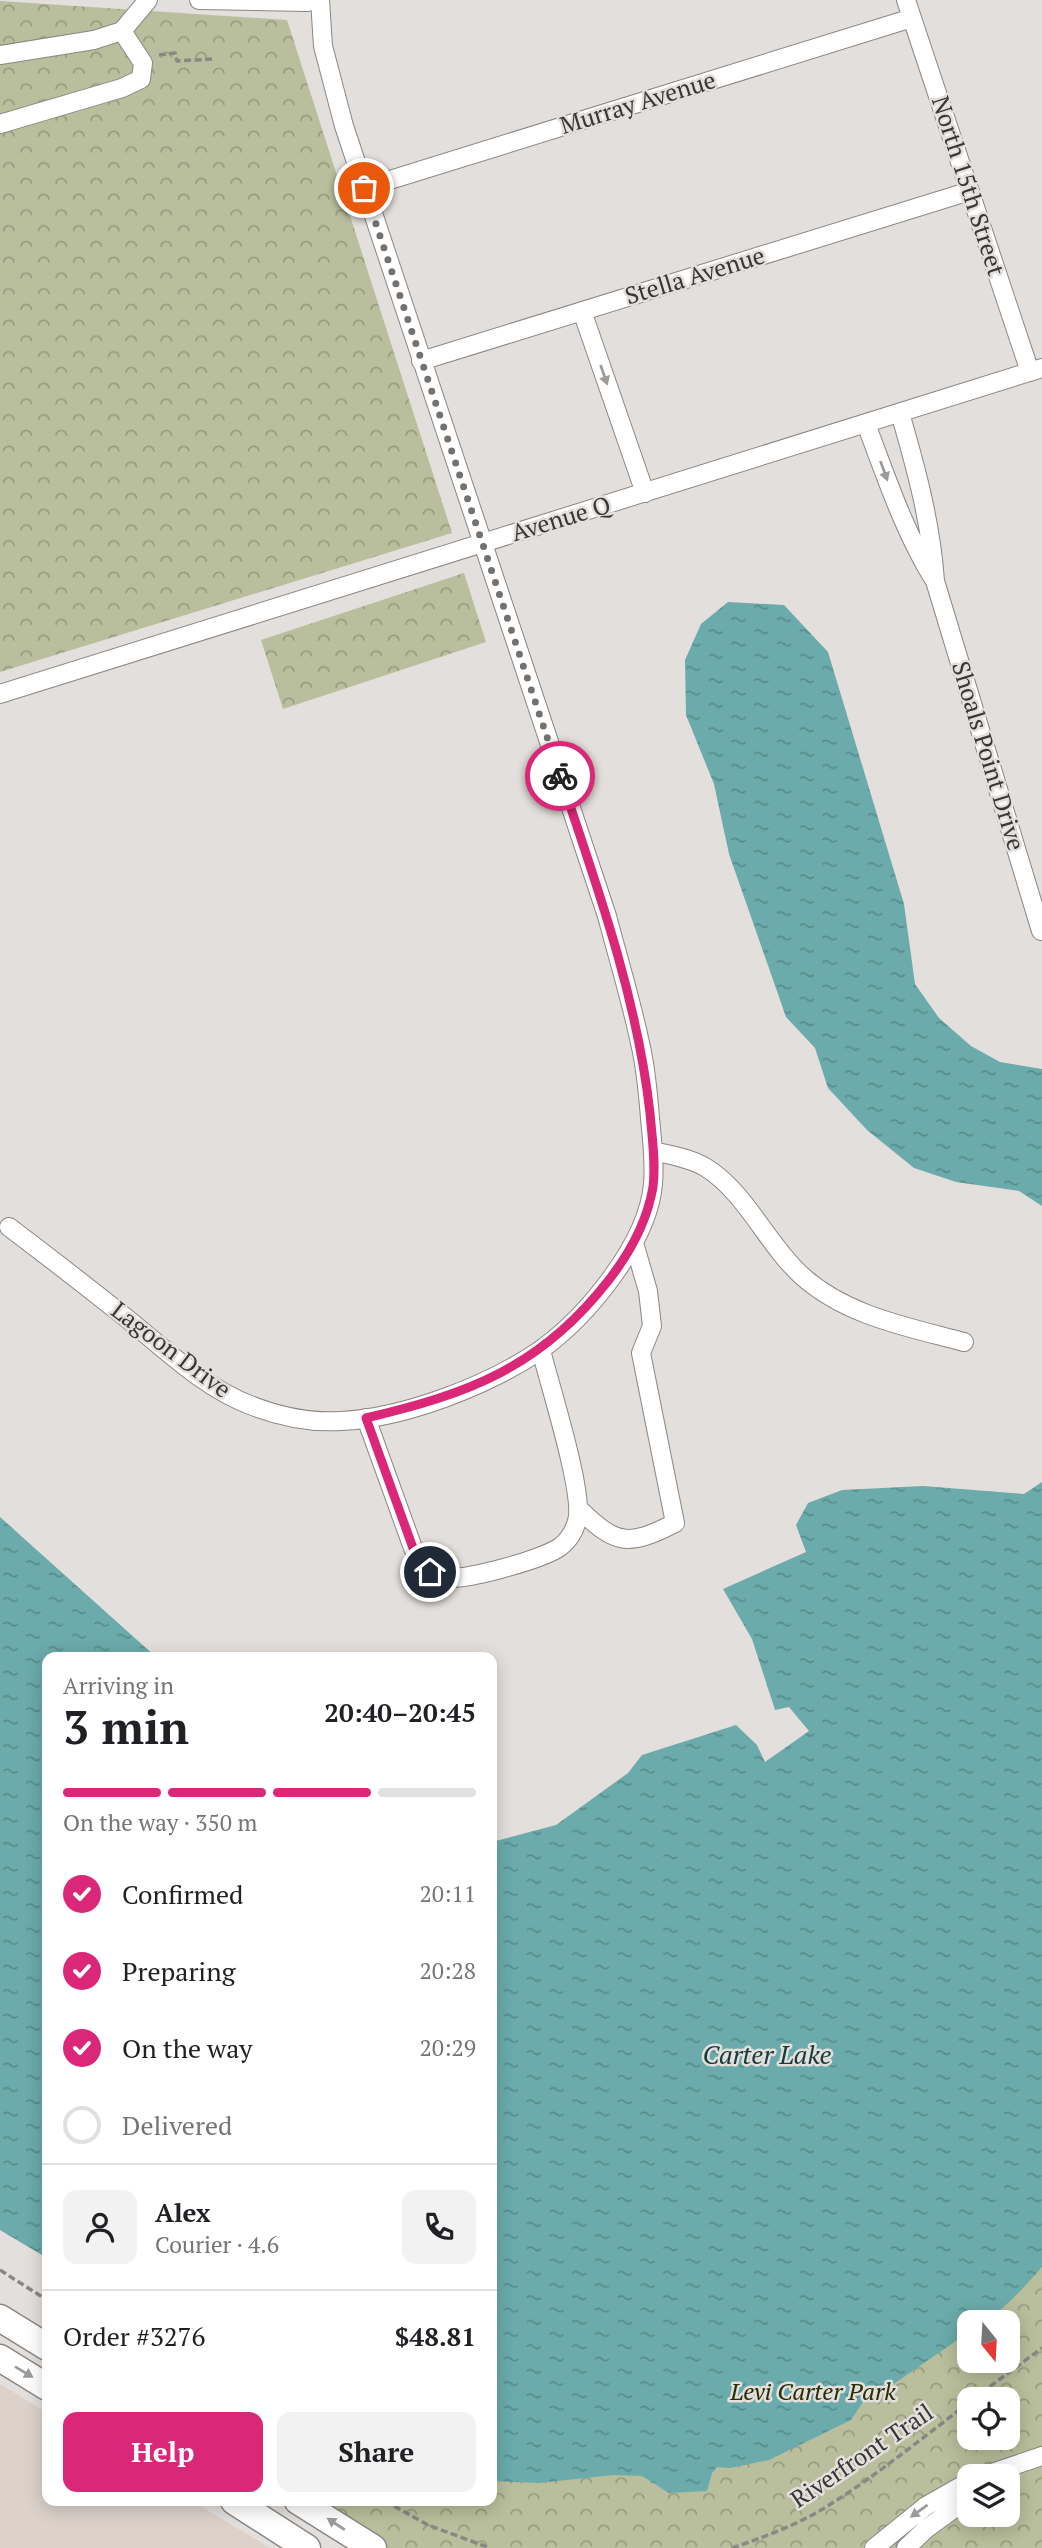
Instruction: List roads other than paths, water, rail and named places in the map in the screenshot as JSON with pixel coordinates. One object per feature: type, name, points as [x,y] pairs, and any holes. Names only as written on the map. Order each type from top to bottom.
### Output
[{"type":"highway","points":[[0,2318],[42,2344]]},
{"type":"highway","points":[[0,2358],[42,2384]]},
{"type":"highway","points":[[242,2506],[307,2548]]},
{"type":"highway","points":[[306,2506],[373,2548]]},
{"type":"street","points":[[0,55],[94,40],[122,31],[148,0]]},
{"type":"street","points":[[199,0],[317,0]]},
{"type":"street","name":"Lagoon Drive","points":[[9,1227],[185,1366],[222,1391],[249,1405],[292,1418],[340,1421],[417,1406],[470,1387],[519,1364],[541,1350],[598,1294],[634,1243],[647,1211],[653,1185],[653,1151],[640,1043],[607,916],[344,126],[323,46],[317,0]]},
{"type":"street","name":"North 15th Street","points":[[906,0],[970,191],[1036,370]]},
{"type":"street","name":"Murray Avenue","points":[[364,188],[912,18]]},
{"type":"street","points":[[0,124],[141,79],[143,63],[122,31]]},
{"type":"street","name":"Stella Avenue","points":[[421,360],[970,191]]},
{"type":"street","points":[[582,311],[645,492]]},
{"type":"street","name":"Avenue Q","points":[[0,694],[1036,370]]},
{"type":"street","name":"Shoals Point Drive","points":[[901,413],[918,472],[932,541],[934,581]]},
{"type":"street","name":"Shoals Point Drive","points":[[866,424],[914,547],[934,581],[1041,931]]},
{"type":"street","points":[[653,1151],[694,1161],[718,1177],[734,1192],[801,1275],[828,1296],[855,1310],[964,1342]]},
{"type":"street","points":[[579,1509],[601,1530],[618,1539],[652,1535],[675,1523],[641,1353],[652,1326],[648,1291],[634,1243]]},
{"type":"street","points":[[366,1418],[413,1548],[418,1559],[430,1572],[443,1578],[460,1578],[544,1555],[566,1542],[577,1522],[579,1509],[575,1481],[541,1350]]},
{"type":"street","points":[[1018,2464],[1035,2458]]},
{"type":"street","points":[[874,2548],[926,2505],[957,2488]]},
{"type":"street","points":[[906,2548],[957,2506]]},
{"type":"water","points":[[728,602],[784,605],[828,652],[904,904],[915,984],[939,1018],[971,1046],[1000,1062],[1042,1069],[1042,1206],[1019,1191],[956,1182],[914,1168],[867,1130],[828,1088],[815,1048],[786,1017],[729,854],[714,784],[686,715],[685,660],[701,624]]},
{"type":"water","name":"Carter Lake","points":[[1042,1482],[1042,2267],[1000,2310],[957,2310],[957,2340],[895,2383],[865,2399],[851,2420],[769,2460],[730,2468],[717,2467],[712,2473],[707,2491],[669,2493],[642,2476],[613,2475],[539,2483],[497,2481],[497,1841],[556,1825],[628,1773],[642,1755],[736,1725],[757,1745],[765,1762],[809,1731],[789,1707],[775,1710],[752,1639],[723,1589],[806,1552],[796,1525],[808,1503],[842,1490],[923,1486],[1024,1494]]},
{"type":"water","points":[[0,1517],[150,1652],[42,1652],[42,2255],[0,2230]]},
{"type":"park label","name":"Levi Carter Park","points":[[813,2392]]}]
